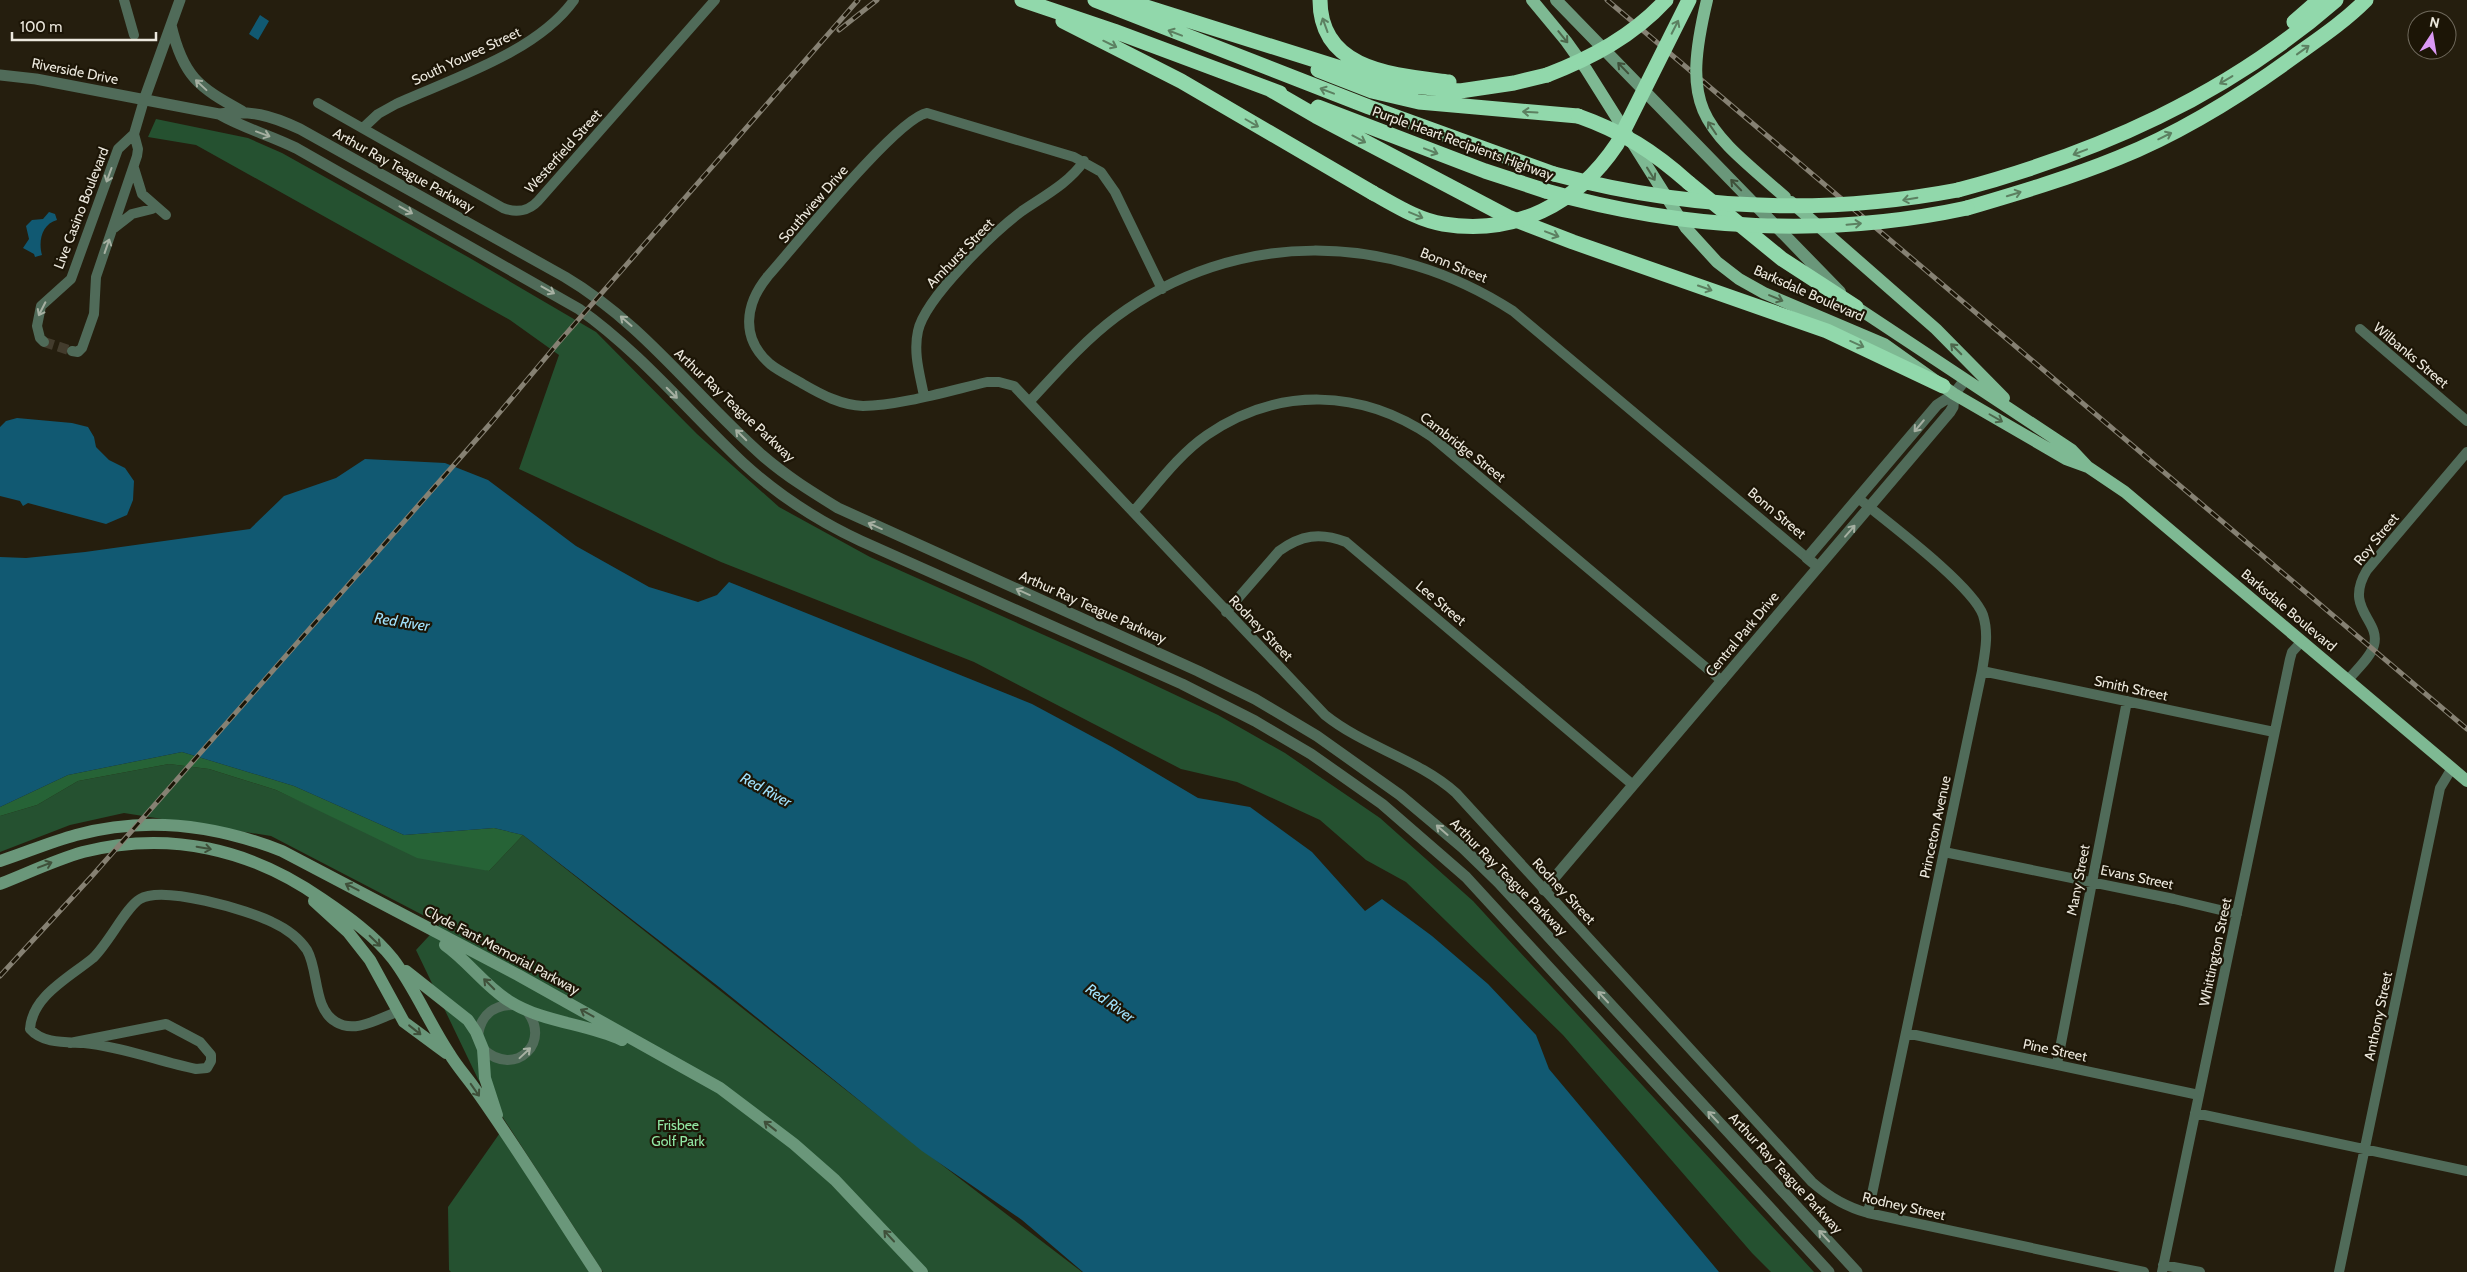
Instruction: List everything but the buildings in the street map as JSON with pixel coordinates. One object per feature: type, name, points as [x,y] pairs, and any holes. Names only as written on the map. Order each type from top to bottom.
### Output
[{"type":"highway","name":"Purple Heart Recipients Highway","points":[[1020,0],[1114,30],[1485,171],[1546,191],[1648,215],[1692,221],[1748,225],[1834,226],[1936,215],[1967,208],[2065,178],[2120,158],[2166,136],[2248,90],[2349,17],[2367,0]]},
{"type":"highway","points":[[1020,0],[1181,81],[1373,193],[1426,219],[1465,226],[1513,222],[1539,213],[1564,200],[1602,166],[1617,144],[1689,0]]},
{"type":"highway","name":"Purple Heart Recipients Highway","points":[[1095,0],[1369,107],[1554,174],[1639,194],[1726,205],[1858,205],[1902,201],[1958,190],[2061,160],[2118,137],[2200,95],[2288,39],[2336,0]]},
{"type":"highway","points":[[1124,0],[1388,83],[1432,90],[1460,91],[1514,83],[1547,75],[1612,45],[1647,19],[1666,0]]},
{"type":"highway","points":[[1320,0],[1322,20],[1329,37],[1340,51],[1354,61],[1386,72],[1492,86]]},
{"type":"highway","points":[[2249,65],[2319,0]]},
{"type":"highway","points":[[1220,30],[1356,86],[1396,97],[1448,106],[1578,116],[1616,130],[1638,142],[1782,259],[1856,307]]},
{"type":"highway","points":[[1271,90],[1508,217],[1573,242],[1827,331],[1860,345],[1949,390]]},
{"type":"main road","name":"Barksdale Boulevard","points":[[1532,0],[1566,41],[1586,69],[1686,228],[1717,262],[1764,293],[1884,344],[1949,390],[2066,459],[2088,466]]},
{"type":"main road","name":"Barksdale Boulevard","points":[[1556,0],[1856,307],[2072,450],[2088,466],[2124,492],[2467,781]]},
{"type":"main road","points":[[1707,0],[1695,64],[1696,88],[1708,124],[1721,140],[1936,329],[2000,394],[2042,430]]},
{"type":"main road","name":"Clyde Fant Memorial Parkway","points":[[0,861],[56,841],[92,831],[125,826],[178,826],[215,830],[254,840],[309,864],[677,1064],[734,1098],[794,1144],[835,1180],[922,1272]]},
{"type":"main road","points":[[0,884],[84,852],[147,843],[203,847],[249,858],[268,866],[291,878],[342,912],[369,934],[393,959],[429,991],[468,1020],[478,1035],[483,1049],[485,1078],[502,1130]]},
{"type":"main road","points":[[268,866],[303,891],[348,932],[370,960],[404,1022],[456,1063]]},
{"type":"main road","points":[[378,901],[456,953],[494,990],[520,1007],[540,1016],[591,1028],[677,1064]]},
{"type":"main road","points":[[393,959],[456,1063],[596,1272]]},
{"type":"street","points":[[124,0],[134,35]]},
{"type":"street","name":"Live Casino Boulevard","points":[[44,342],[40,338],[37,326],[42,306],[71,279],[118,149],[134,134],[144,100],[180,0]]},
{"type":"street","name":"South Youree Street","points":[[363,128],[378,114],[396,104],[512,52],[532,40],[554,24],[574,0]]},
{"type":"street","points":[[701,0],[713,3]]},
{"type":"street","name":"Westerfield Street","points":[[318,103],[503,208],[513,211],[524,210],[538,201],[713,3]]},
{"type":"street","points":[[171,25],[181,59],[192,76],[211,94],[242,111]]},
{"type":"street","name":"Riverside Drive","points":[[0,75],[36,79],[144,100]]},
{"type":"street","name":"Arthur Ray Teague Parkway","points":[[144,100],[219,114],[242,111],[274,118],[300,129],[585,289],[632,326],[763,456],[804,487],[838,508],[1214,678],[1280,713],[1362,766],[1442,829],[1498,882],[1856,1272]]},
{"type":"street","name":"Southview Drive","points":[[1030,401],[1014,386],[999,382],[884,404],[853,405],[824,396],[772,366],[754,345],[750,328],[751,304],[760,286],[872,158],[920,114],[927,113],[942,116],[1084,161],[1101,172],[1108,180],[1162,289]]},
{"type":"street","name":"Arthur Ray Teague Parkway","points":[[219,114],[240,126],[273,137],[296,148],[579,309],[620,341],[744,464],[784,496],[820,520],[861,541],[1220,703],[1288,740],[1360,788],[1413,829],[1466,877],[1830,1272]]},
{"type":"street","name":"Live Casino Boulevard","points":[[72,351],[78,352],[83,346],[94,315],[95,281],[138,149],[134,134]]},
{"type":"street","name":"Amhurst Street","points":[[924,396],[918,365],[916,340],[921,321],[928,307],[992,238],[1020,213],[1073,175],[1084,161]]},
{"type":"street","points":[[134,166],[142,194],[166,214]]},
{"type":"street","points":[[113,228],[132,214],[152,209]]},
{"type":"street","name":"Bonn Street","points":[[1030,401],[1090,338],[1118,316],[1184,278],[1242,259],[1272,254],[1345,250],[1391,258],[1461,281],[1498,300],[1535,328],[1818,567]]},
{"type":"street","name":"Wilbanks Street","points":[[2360,329],[2467,421]]},
{"type":"street","points":[[1965,380],[1974,368]]},
{"type":"street","name":"Central Park Drive","points":[[1807,558],[1949,390],[1965,380]]},
{"type":"street","name":"Central Park Drive","points":[[1544,890],[1722,681],[1761,640],[1818,567],[1950,412],[1953,407],[1949,390]]},
{"type":"street","name":"Cambridge Street","points":[[1133,512],[1190,449],[1207,435],[1246,413],[1264,407],[1307,399],[1364,404],[1397,416],[1432,437],[1722,681]]},
{"type":"street","name":"Rodney Street","points":[[1030,401],[1226,612],[1334,722],[1426,770],[1449,787],[1817,1186],[1836,1200],[1868,1213],[2144,1272]]},
{"type":"street","name":"Roy Street","points":[[2348,680],[2372,649],[2374,642],[2374,634],[2359,600],[2360,582],[2367,570],[2467,452]]},
{"type":"street","name":"Princeton Avenue","points":[[1858,498],[1964,588],[1982,612],[1987,634],[1982,671],[1868,1213]]},
{"type":"street","name":"Lee Street","points":[[1226,612],[1279,551],[1290,543],[1299,538],[1323,535],[1346,542],[1633,785]]},
{"type":"street","name":"Whittington Street","points":[[2163,1269],[2290,659],[2302,641]]},
{"type":"street","name":"Smith Street","points":[[1982,671],[2274,732]]},
{"type":"street","name":"Many Street","points":[[2057,1064],[2127,701]]},
{"type":"street","name":"Anthony Street","points":[[2339,1272],[2440,788],[2452,768]]},
{"type":"street","name":"Evans Street","points":[[1944,852],[2091,881],[2237,914]]},
{"type":"street","points":[[70,1043],[166,1024],[200,1042],[211,1055],[211,1061],[207,1068],[196,1069],[120,1048],[56,1042],[35,1035],[30,1030],[35,1011],[57,984],[76,972],[98,953],[139,899],[152,894],[196,899],[246,911],[272,922],[294,936],[307,951],[325,1012],[334,1022],[342,1026],[368,1024],[397,1012]]},
{"type":"street","points":[[478,1035],[482,1020],[490,1011],[502,1006],[520,1007],[530,1015],[535,1029],[532,1046],[518,1059],[501,1060],[494,1058],[483,1049]]},
{"type":"street","name":"Pine Street","points":[[1906,1033],[2199,1095]]},
{"type":"street","points":[[2195,1113],[2467,1171]]},
{"type":"street","points":[[2163,1269],[2200,1272]]},
{"type":"green space","points":[[156,119],[248,138],[282,153],[468,257],[596,332],[697,434],[779,507],[870,557],[1218,715],[1285,753],[1380,818],[1473,901],[1814,1272],[1771,1272],[1752,1253],[1563,1035],[1406,882],[1366,860],[1320,820],[1237,782],[1181,769],[974,662],[721,562],[519,469],[559,355],[510,320],[196,145],[148,137]]},
{"type":"green space","points":[[182,752],[294,786],[404,835],[494,828],[523,835],[489,871],[417,858],[276,790],[209,769],[169,764],[78,781],[37,805],[0,816],[0,807],[68,775]]},
{"type":"green space","name":"Frisbee Golf Park","points":[[169,764],[209,769],[276,790],[343,821],[489,871],[523,835],[908,1139],[1082,1272],[603,1272],[478,1079],[416,950],[440,924],[271,836],[124,813],[70,825],[0,852],[0,816],[37,805],[78,781]]},
{"type":"green space","points":[[502,1130],[592,1272],[451,1272],[449,1270],[448,1207]]},
{"type":"water","points":[[260,15],[269,21],[258,40],[249,34]]},
{"type":"water","points":[[49,212],[55,214],[57,220],[48,225],[42,234],[42,255],[35,257],[34,254],[23,248],[29,239],[26,226],[32,220],[43,219]]},
{"type":"water","points":[[17,418],[72,423],[88,427],[94,437],[96,447],[109,460],[125,468],[134,481],[133,500],[127,515],[106,524],[28,503],[23,506],[20,501],[0,496],[0,427],[6,421]]},
{"type":"water","name":"Red River","points":[[365,459],[445,463],[488,480],[576,546],[649,587],[698,602],[717,595],[729,582],[1032,704],[1112,747],[1198,798],[1250,807],[1312,852],[1365,911],[1382,899],[1432,936],[1488,984],[1536,1035],[1549,1069],[1719,1272],[1083,1272],[1022,1220],[922,1151],[719,987],[523,835],[494,828],[404,835],[294,786],[182,752],[68,775],[0,807],[0,557],[26,558],[85,552],[250,529],[284,496],[336,478]]},
{"type":"tunnel","points":[[44,342],[72,351]]},
{"type":"railway","points":[[0,976],[92,876],[490,424],[558,343],[858,0]]},
{"type":"railway","points":[[839,30],[877,0]]},
{"type":"railway","points":[[1607,0],[2467,729]]}]
